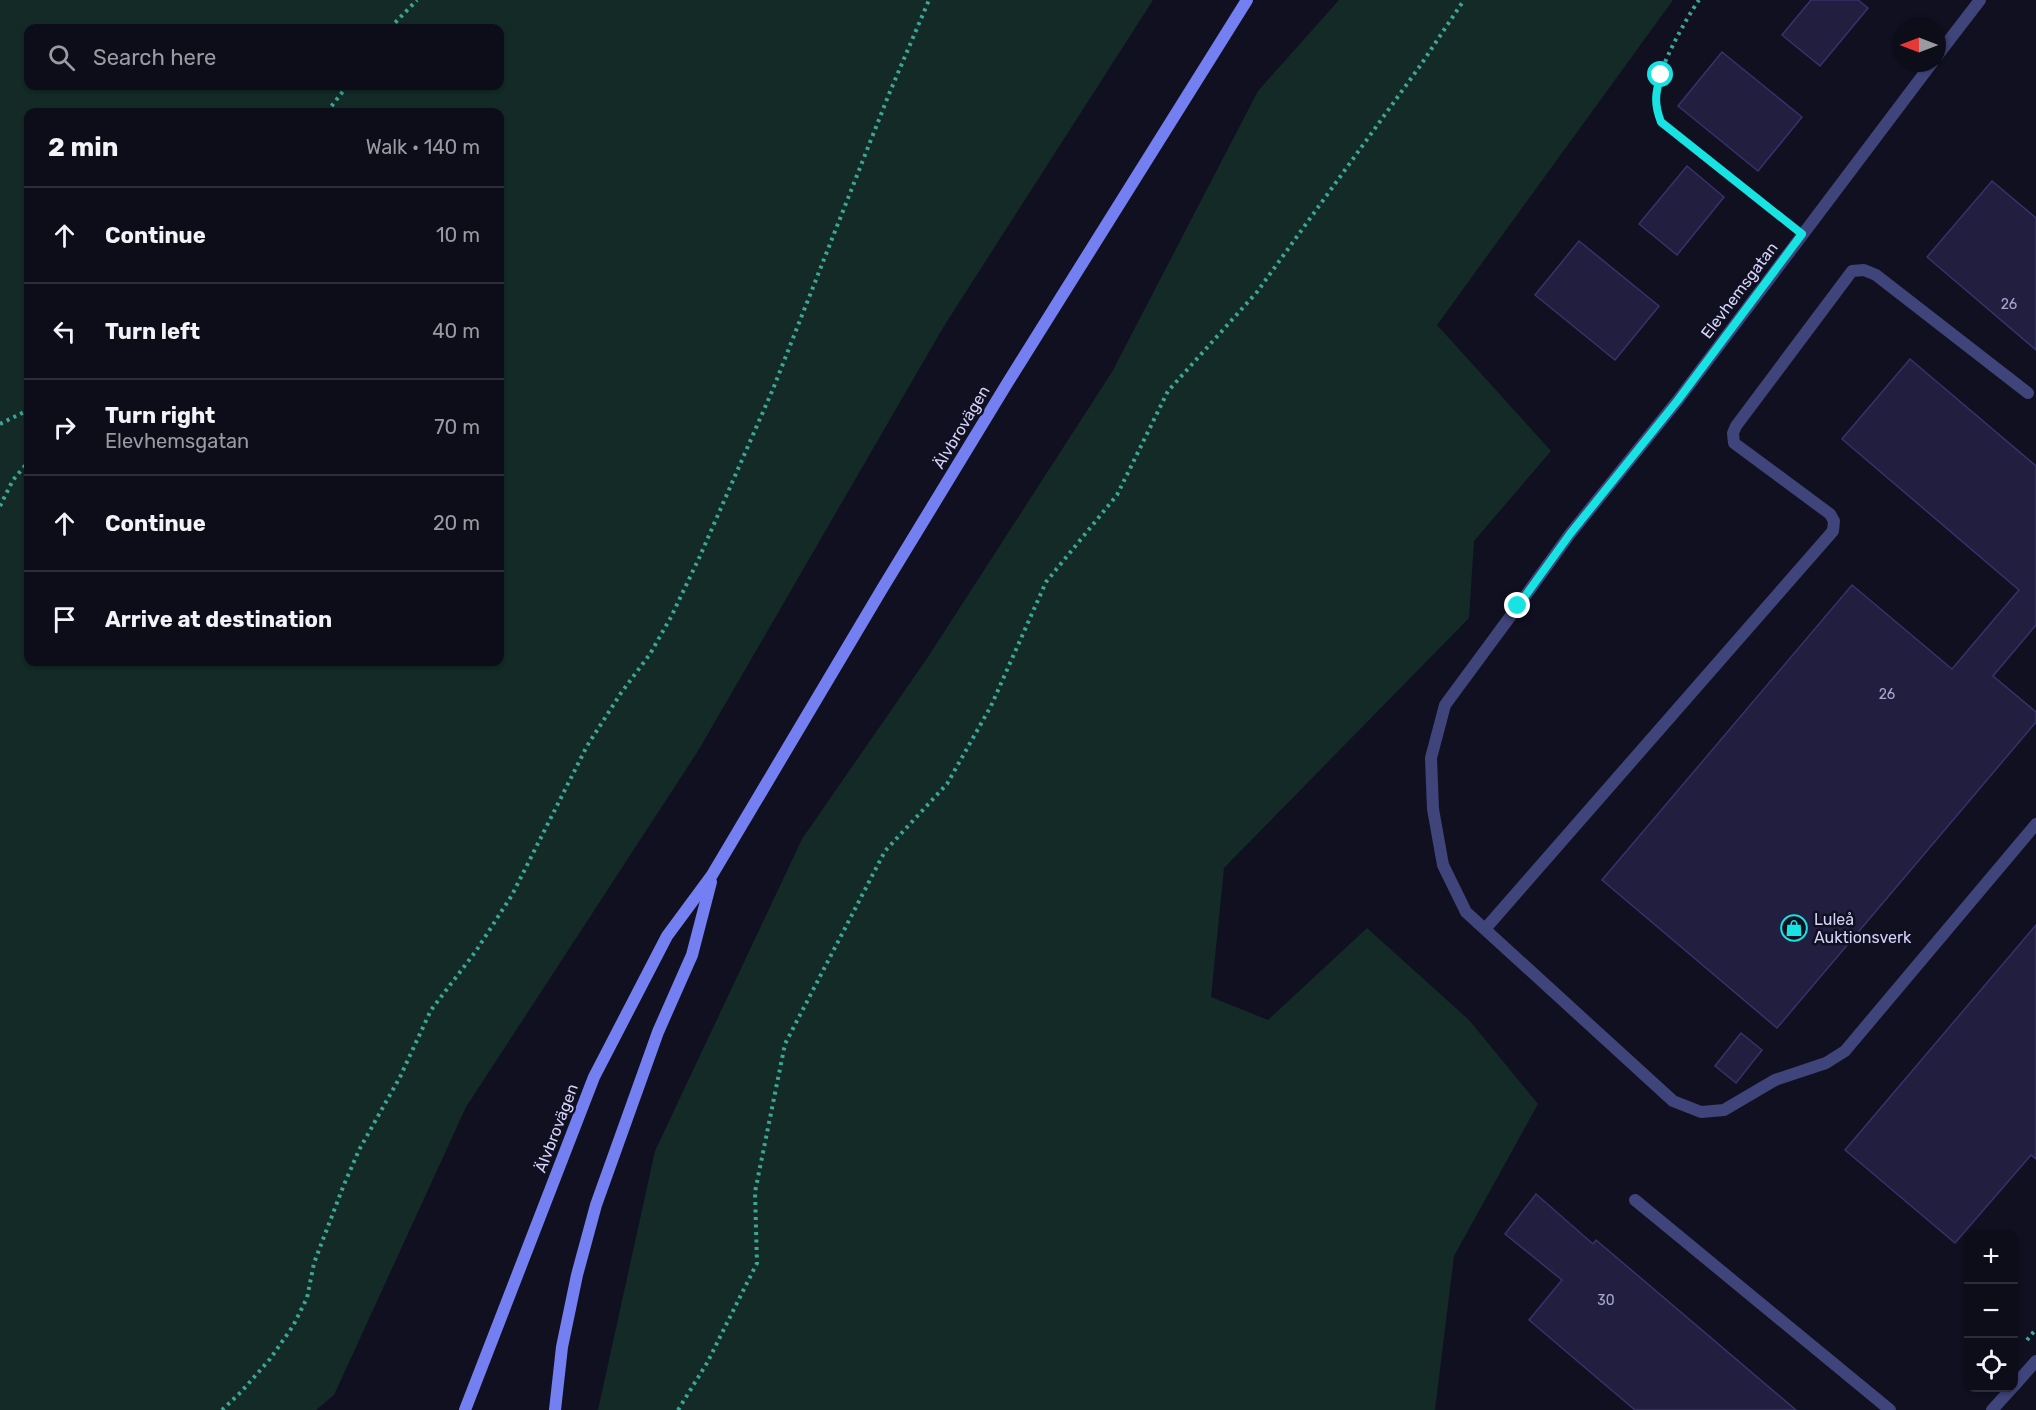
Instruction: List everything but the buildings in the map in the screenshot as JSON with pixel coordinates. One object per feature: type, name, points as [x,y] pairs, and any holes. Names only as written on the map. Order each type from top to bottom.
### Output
[{"type":"main road","name":"Älvbrovägen","points":[[465,1410],[594,1077],[667,936],[712,875],[942,490],[1247,0]]},
{"type":"main road","name":"Älvbrovägen","points":[[555,1410],[562,1347],[577,1275],[596,1205],[658,1032],[692,955],[712,875]]},
{"type":"street","points":[[1946,45],[1980,0]]},
{"type":"street","name":"Elevhemsgatan","points":[[1925,72],[1678,400],[1570,534],[1445,705],[1431,758],[1432,809],[1443,865],[1466,912],[1673,1101],[1701,1112],[1724,1110],[1775,1080],[1826,1063],[1845,1051],[2036,824]]},
{"type":"street","points":[[1485,929],[1833,531],[1834,521],[1830,514],[1734,442],[1733,433],[1852,271],[1864,270],[1876,276],[2028,393]]},
{"type":"street","points":[[1635,1200],[1890,1410]]},
{"type":"street","points":[[2018,1381],[2036,1361]]},
{"type":"street","points":[[1992,1410],[2008,1392]]},
{"type":"path","points":[[394,24],[417,0]]},
{"type":"path","points":[[222,1410],[270,1359],[293,1326],[307,1298],[314,1263],[359,1150],[400,1077],[430,1010],[476,951],[512,895],[587,746],[621,693],[650,654],[671,617],[773,389],[889,94],[929,0]]},
{"type":"path","points":[[678,1410],[707,1363],[757,1263],[754,1192],[785,1044],[885,851],[947,784],[991,706],[1046,582],[1117,495],[1168,391],[1257,292],[1420,66],[1464,0]]},
{"type":"path","points":[[1699,0],[1676,41],[1655,94],[1656,108],[1661,122],[1802,234]]},
{"type":"path","points":[[330,108],[344,90]]},
{"type":"path","points":[[0,424],[24,412]]},
{"type":"path","points":[[0,506],[13,480],[24,467]]},
{"type":"green space","points":[[0,0],[1153,0],[944,326],[698,751],[466,1107],[334,1395],[316,1410],[0,1410]]},
{"type":"green space","points":[[1339,0],[1673,0],[1437,325],[1551,451],[1474,541],[1469,618],[1224,868],[1211,997],[1268,1020],[1367,928],[1469,1020],[1538,1104],[1454,1256],[1435,1410],[598,1410],[655,1151],[802,839],[928,657],[1112,372],[1258,91]]},
{"type":"place","name":"Luleå Auktionsverk","points":[[1794,928]]},
{"type":"route","points":[[1518,606],[1570,534],[1678,400],[1802,234],[1661,122],[1656,108],[1655,94],[1661,75]]}]
